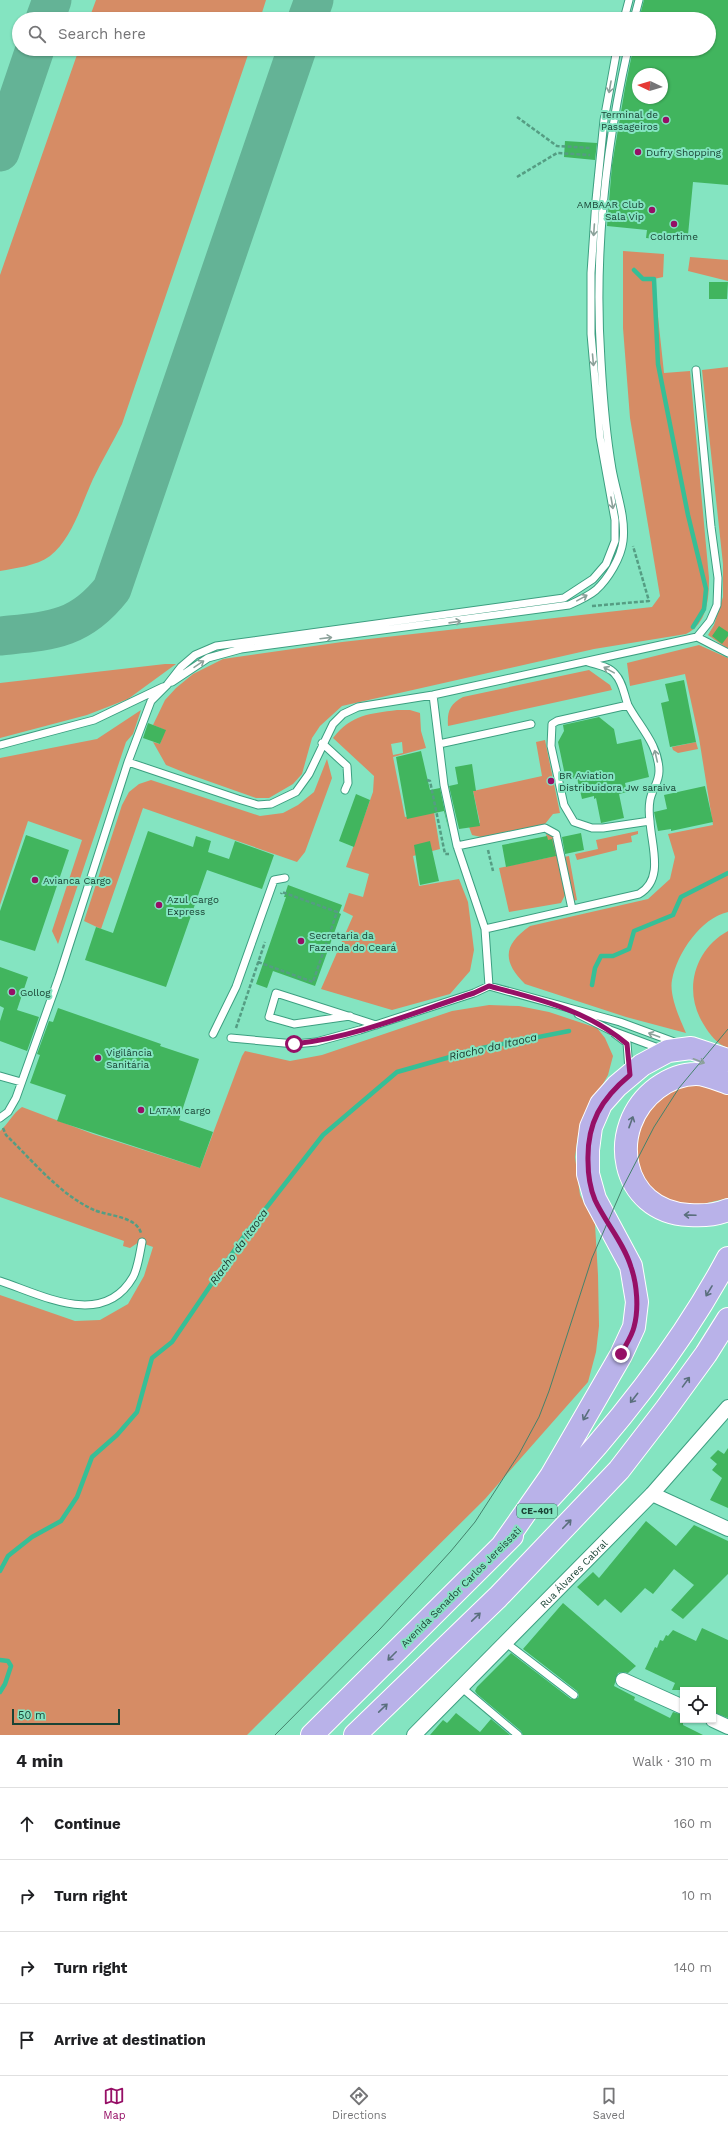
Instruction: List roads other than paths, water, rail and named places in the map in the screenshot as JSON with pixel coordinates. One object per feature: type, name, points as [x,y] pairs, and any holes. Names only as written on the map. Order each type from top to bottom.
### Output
[{"type":"main road","points":[[502,1546],[551,1476],[621,1354],[634,1327],[637,1302],[631,1266],[595,1199],[588,1174],[591,1127],[601,1104],[616,1086],[642,1065],[682,1052],[728,1060]]},
{"type":"main road","points":[[728,1083],[697,1074],[679,1076],[665,1082],[644,1100],[630,1121],[626,1139],[626,1159],[630,1175],[641,1193],[654,1204],[668,1211],[680,1215],[696,1215],[712,1214],[728,1210]]},
{"type":"main road","name":"Avenida Senador Carlos Jereissati","points":[[312,1735],[578,1469],[666,1357],[691,1321],[728,1258]]},
{"type":"main road","name":"CE-401","points":[[355,1735],[498,1597],[619,1470],[706,1354],[728,1319]]},
{"type":"main road","points":[[706,1354],[728,1342]]},
{"type":"street","name":"Rua Álvares Cabral","points":[[414,1735],[652,1494],[728,1407]]},
{"type":"street","points":[[652,1494],[728,1530]]},
{"type":"street","points":[[624,1680],[680,1706]]},
{"type":"street","points":[[716,1721],[728,1727]]},
{"type":"lane","points":[[626,12],[629,0]]},
{"type":"lane","points":[[636,12],[639,0]]},
{"type":"lane","points":[[0,1118],[8,1112],[21,1082],[59,977],[128,762],[151,701],[167,685],[181,667],[195,655],[216,646],[564,598],[593,579],[606,564],[615,541],[615,520],[600,437],[591,334],[591,273],[604,120],[616,56]]},
{"type":"lane","points":[[0,745],[94,720],[167,685],[208,658],[241,649],[569,605],[596,590],[616,563],[623,541],[623,520],[612,468],[606,413],[601,361],[598,288],[602,215],[609,149],[617,95],[626,56]]},
{"type":"lane","points":[[128,762],[258,805],[271,804],[296,792],[309,774],[322,743],[333,724],[343,714],[358,707],[433,695],[697,637],[710,621],[717,605],[718,578],[711,527],[696,370]]},
{"type":"lane","points":[[697,637],[728,654]]},
{"type":"lane","points":[[485,929],[640,894],[646,891],[652,881],[656,866],[650,821],[650,801],[658,779],[659,769],[654,747],[628,704],[616,674],[608,668],[587,662]]},
{"type":"lane","points":[[433,695],[444,785],[456,846],[485,929],[489,986]]},
{"type":"lane","points":[[628,704],[558,721],[552,724],[551,746],[564,805],[574,822],[592,828],[602,828],[650,821]]},
{"type":"lane","points":[[440,744],[530,724]]},
{"type":"lane","points":[[322,743],[348,766],[348,783],[345,790]]},
{"type":"lane","points":[[456,846],[545,828],[556,834],[572,909]]},
{"type":"lane","points":[[213,1034],[236,987],[274,880],[285,878]]},
{"type":"lane","points":[[231,1038],[294,1044],[316,1042],[376,1025],[474,993],[489,986],[620,1022],[682,1052]]},
{"type":"lane","points":[[350,1016],[294,1024],[269,1016],[276,992],[350,1016],[376,1025]]},
{"type":"lane","points":[[560,1005],[610,1030],[682,1052]]},
{"type":"lane","points":[[610,1030],[627,1044],[630,1075]]},
{"type":"lane","points":[[0,1076],[21,1082]]},
{"type":"lane","points":[[0,1281],[74,1306],[90,1306],[118,1296],[133,1277],[142,1242]]},
{"type":"lane","points":[[505,1642],[574,1695]]},
{"type":"lane","points":[[460,1687],[518,1735]]},
{"type":"waterway","points":[[634,270],[643,279],[654,279],[658,364],[688,515],[706,589],[704,609],[693,627]]},
{"type":"waterway","name":"Riacho da Itaoca","points":[[592,985],[595,968],[601,956],[613,956],[629,949],[634,931],[673,915],[681,897],[728,873]]},
{"type":"waterway","name":"Riacho da Itaoca","points":[[0,1571],[8,1556],[32,1537],[61,1521],[77,1497],[92,1457],[117,1435],[137,1412],[152,1358],[172,1342],[242,1239],[323,1135],[397,1072],[482,1048],[569,1031]]},
{"type":"waterway","name":"Riacho da Itaoca","points":[[0,1660],[8,1661],[11,1666],[5,1684],[0,1692]]},
{"type":"tram line","points":[[275,1735],[380,1629],[451,1551],[475,1522],[519,1454],[539,1417],[549,1391],[592,1258],[623,1187],[654,1127],[679,1088],[728,1029]]},
{"type":"place","name":"Terminal de Passageiros","points":[[666,120]]},
{"type":"place","name":"Dufry Shopping","points":[[638,152]]},
{"type":"place","name":"AMBAAR Club Sala Vip","points":[[652,210]]},
{"type":"place","name":"Colortime","points":[[674,224]]},
{"type":"place","name":"BR Aviation Distribuidora Jw saraiva","points":[[551,781]]},
{"type":"place","name":"Avianca Cargo","points":[[35,880]]},
{"type":"place","name":"Azul Cargo Express","points":[[159,905]]},
{"type":"place","name":"Secretaria da Fazenda do Ceará","points":[[301,941]]},
{"type":"place","name":"Gollog","points":[[12,992]]},
{"type":"place","name":"Vigilância Sanitária","points":[[98,1058]]},
{"type":"place","name":"LATAM cargo","points":[[141,1110]]}]
